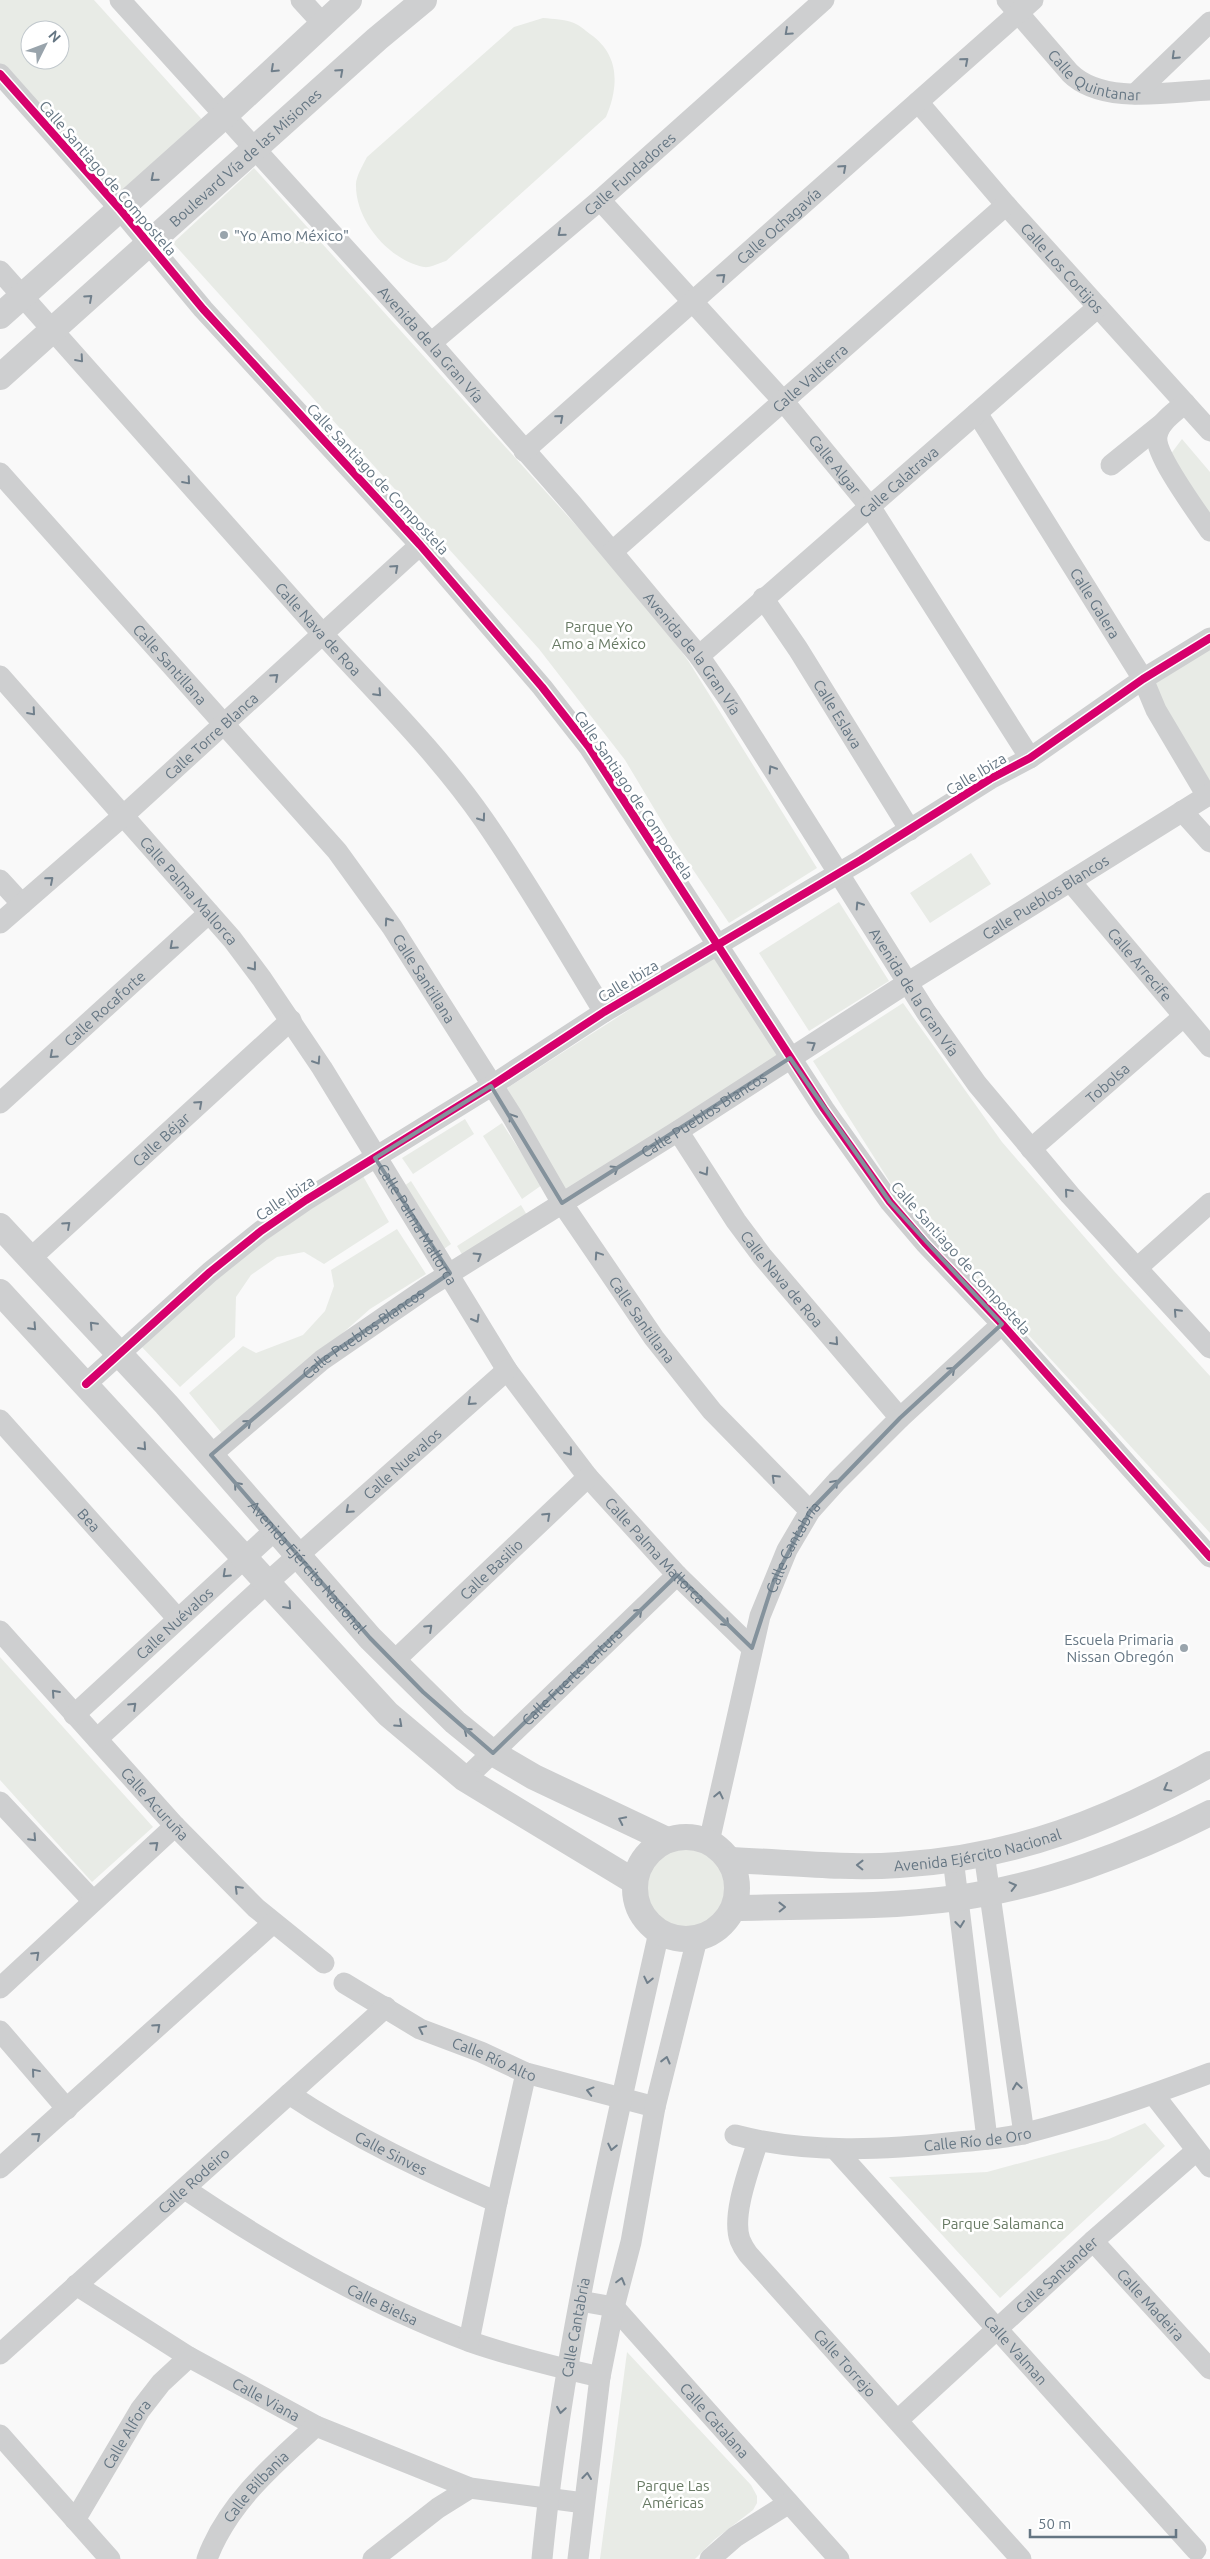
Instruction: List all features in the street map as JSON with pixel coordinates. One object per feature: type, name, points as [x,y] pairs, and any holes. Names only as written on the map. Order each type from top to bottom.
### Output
[{"type":"street","name":"Avenida de la Gran Vía","points":[[120,0],[431,343],[613,551],[699,656],[907,983],[977,1084],[1031,1149],[1210,1348]]},
{"type":"street","points":[[302,0],[322,23]]},
{"type":"street","points":[[0,316],[224,116],[322,23],[349,0]]},
{"type":"street","name":"Boulevard Vía de las Misiones","points":[[0,377],[377,39],[424,0]]},
{"type":"street","name":"Calle Fundadores","points":[[431,343],[600,200],[824,0]]},
{"type":"street","name":"Calle Quintanar","points":[[1019,4],[1079,82],[1104,92],[1135,94],[1210,90]]},
{"type":"street","name":"Calle Ochagavía","points":[[524,450],[918,102],[1019,4]]},
{"type":"street","points":[[1135,94],[1210,22]]},
{"type":"street","name":"Calle Santiago de Compostela","points":[[0,74],[119,208],[203,309],[420,544],[491,625],[589,747],[790,1058],[856,1156],[890,1202],[925,1243],[1002,1324],[1210,1557]]},
{"type":"street","name":"Calle Los Cortijos","points":[[918,102],[1006,205],[1210,431]]},
{"type":"street","name":"Calle Algar","points":[[600,200],[784,402],[870,508],[1030,758]]},
{"type":"street","name":"Calle Valtierra","points":[[613,551],[1006,205]]},
{"type":"street","name":"Calle Nava de Roa","points":[[0,271],[322,634],[408,725],[484,820],[543,911],[604,1012]]},
{"type":"street","name":"Calle Calatrava","points":[[699,656],[763,598],[870,508],[1098,307]]},
{"type":"street","points":[[1111,465],[1163,423],[1184,403]]},
{"type":"street","name":"Calle Galera","points":[[977,413],[1143,679],[1156,710],[1209,795]]},
{"type":"street","points":[[1163,423],[1157,436],[1158,444],[1167,464],[1210,531]]},
{"type":"street","name":"Calle Santillana","points":[[0,473],[336,851],[402,943],[491,1086],[512,1116],[562,1203],[654,1338],[692,1386],[758,1461],[810,1512]]},
{"type":"street","name":"Calle Torre Blanca","points":[[0,923],[123,816],[420,544]]},
{"type":"street","name":"Calle Eslava","points":[[763,598],[798,649],[910,830]]},
{"type":"street","name":"Calle Ibiza","points":[[86,1384],[261,1230],[322,1189],[491,1086],[604,1012],[910,830],[990,779],[1030,758],[1143,679],[1210,638]]},
{"type":"street","name":"Calle Palma Mallorca","points":[[0,676],[210,913],[262,979],[291,1020],[375,1158],[450,1273],[507,1370],[588,1477],[677,1575],[752,1648]]},
{"type":"street","name":"Calle Pueblos Blancos","points":[[211,1455],[336,1349],[450,1273],[678,1131],[907,983],[1209,795]]},
{"type":"street","points":[[1182,811],[1210,842]]},
{"type":"street","points":[[0,880],[22,904]]},
{"type":"street","name":"Calle Arrecife","points":[[1070,882],[1210,1047]]},
{"type":"street","name":"Calle Rocaforte","points":[[0,1103],[210,913]]},
{"type":"street","name":"Tobolsa","points":[[1031,1149],[1183,1017]]},
{"type":"street","name":"Calle Béjar","points":[[31,1258],[291,1020]]},
{"type":"street","name":"Calle Nava de Roa","points":[[678,1131],[736,1221],[762,1256],[900,1418]]},
{"type":"street","points":[[1137,1268],[1210,1203]]},
{"type":"street","name":"Avenida Ejército Nacional","points":[[0,1226],[211,1455],[393,1662],[455,1722],[493,1753],[534,1777],[667,1840]]},
{"type":"street","points":[[0,1292],[388,1714],[466,1779],[635,1882]]},
{"type":"street","name":"Calle Cantabria","points":[[709,1842],[760,1616],[787,1550],[810,1512],[836,1480],[1002,1324]]},
{"type":"street","name":"Calle Nuevalos","points":[[298,1556],[507,1370]]},
{"type":"street","name":"Bea","points":[[0,1420],[178,1619]]},
{"type":"street","name":"Calle Basilio","points":[[393,1662],[588,1477]]},
{"type":"street","name":"Calle Nuévalos","points":[[74,1715],[275,1530]]},
{"type":"street","points":[[97,1740],[298,1556]]},
{"type":"street","name":"Calle Fuerteventura","points":[[466,1779],[677,1575]]},
{"type":"street","name":"Calle Acuruña","points":[[0,1631],[175,1826],[273,1923],[324,1963]]},
{"type":"street","name":"Avenida Ejército Nacional","points":[[729,1860],[899,1865],[984,1853],[1039,1842],[1092,1823],[1158,1793],[1210,1764]]},
{"type":"street","points":[[0,1802],[93,1901]]},
{"type":"street","points":[[734,1908],[884,1904],[957,1898],[988,1893],[1056,1875],[1111,1857],[1210,1812]]},
{"type":"street","points":[[0,1988],[175,1826]]},
{"type":"street","points":[[688,1837],[709,1842],[729,1860],[737,1883],[734,1908],[725,1922],[712,1933],[696,1939],[671,1938],[659,1932],[642,1916],[637,1905],[635,1882],[638,1869],[645,1856],[667,1840],[688,1837]]},
{"type":"street","points":[[984,1853],[988,1893],[1024,2134]]},
{"type":"street","points":[[953,1858],[987,2139]]},
{"type":"street","points":[[0,2168],[67,2110],[273,1923]]},
{"type":"street","name":"Calle Cantabria","points":[[542,2559],[548,2498],[567,2369],[622,2100],[659,1932]]},
{"type":"street","points":[[578,2559],[600,2377],[614,2307],[631,2242],[655,2107],[696,1939]]},
{"type":"street","name":"Calle Río Alto","points":[[344,1983],[420,2029],[482,2052],[526,2073],[622,2100],[655,2107]]},
{"type":"street","name":"Calle Rodeiro","points":[[0,2354],[185,2190],[386,2007]]},
{"type":"street","points":[[0,2031],[67,2110]]},
{"type":"street","points":[[470,2341],[497,2202],[526,2073]]},
{"type":"street","name":"Calle Río de Oro","points":[[735,2135],[758,2141],[836,2150],[904,2148],[987,2139],[1024,2134],[1154,2095],[1210,2073]]},
{"type":"street","name":"Calle Sinves","points":[[289,2094],[357,2137],[431,2174],[497,2202]]},
{"type":"street","points":[[1154,2095],[1210,2167]]},
{"type":"street","name":"Calle Torrejo","points":[[758,2141],[740,2204],[738,2225],[740,2240],[748,2254],[1021,2559]]},
{"type":"street","name":"Calle Valman","points":[[836,2150],[1198,2549]]},
{"type":"street","name":"Calle Santander","points":[[898,2420],[999,2330],[1093,2241],[1196,2151]]},
{"type":"street","name":"Calle Bielsa","points":[[185,2190],[280,2252],[333,2280],[470,2341],[600,2377]]},
{"type":"street","name":"Calle Madeira","points":[[1093,2241],[1210,2369]]},
{"type":"street","name":"Calle Viana","points":[[76,2285],[190,2357],[316,2426],[470,2488],[584,2503]]},
{"type":"street","points":[[580,2301],[614,2307]]},
{"type":"street","name":"Calle Catalana","points":[[614,2307],[839,2559]]},
{"type":"street","name":"Calle Alfora","points":[[75,2520],[140,2410],[161,2384],[190,2357]]},
{"type":"street","name":"Calle Bilbania","points":[[207,2559],[234,2510],[254,2484],[316,2426]]},
{"type":"street","points":[[0,2435],[110,2559]]},
{"type":"street","points":[[372,2559],[438,2508],[470,2488]]},
{"type":"street","points":[[710,2559],[735,2538],[789,2502]]},
{"type":"highlighted area","points":[[790,1058],[890,1202],[1002,1324],[900,1418],[810,1511],[774,1580],[752,1648],[677,1575],[493,1753],[423,1692],[370,1638],[211,1455],[322,1360],[450,1273],[375,1158],[491,1086],[562,1203]]},
{"type":"green space","points":[[0,0],[94,0],[207,125],[123,200],[0,66]]},
{"type":"green space","points":[[543,18],[563,20],[576,24],[600,42],[607,51],[612,61],[615,83],[606,117],[446,261],[426,267],[411,263],[387,248],[368,225],[362,212],[357,199],[356,186],[357,179],[367,157],[514,27]]},
{"type":"green space","name":"Parque Yo Amo a México","points":[[254,168],[647,604],[689,662],[817,868],[729,923],[673,840],[625,760],[539,649],[173,243]]},
{"type":"green space","points":[[1182,439],[1210,472],[1210,518],[1170,455]]},
{"type":"green space","points":[[1210,643],[1210,781],[1149,680]]},
{"type":"green space","points":[[971,853],[991,884],[930,923],[910,893]]},
{"type":"green space","points":[[839,902],[889,981],[809,1031],[759,953]]},
{"type":"green space","points":[[719,952],[783,1052],[566,1191],[501,1092]]},
{"type":"green space","points":[[903,1003],[1002,1142],[1114,1271],[1210,1376],[1210,1533],[893,1187],[813,1061]]},
{"type":"green space","points":[[465,1119],[474,1134],[413,1174],[402,1158]]},
{"type":"green space","points":[[502,1123],[542,1185],[522,1199],[483,1136]]},
{"type":"green space","points":[[363,1176],[389,1222],[324,1264],[304,1252],[277,1257],[251,1275],[236,1297],[235,1337],[180,1387],[140,1345],[254,1245]]},
{"type":"green space","points":[[411,1181],[451,1244],[431,1258],[392,1195]]},
{"type":"green space","points":[[521,1205],[533,1225],[469,1266],[457,1246]]},
{"type":"green space","points":[[397,1229],[426,1274],[370,1309],[225,1437],[189,1393],[243,1346],[256,1353],[303,1335],[325,1311],[334,1286],[331,1270]]},
{"type":"green space","points":[[0,1657],[153,1827],[92,1882],[0,1780]]},
{"type":"green space","points":[[684,1848],[700,1851],[714,1860],[723,1874],[726,1890],[723,1906],[714,1920],[700,1929],[684,1932],[668,1929],[654,1920],[645,1906],[642,1890],[645,1874],[654,1860],[668,1851]]},
{"type":"green space","name":"Parque Salamanca","points":[[1145,2123],[1165,2146],[1000,2298],[889,2177],[987,2172],[1109,2139]]},
{"type":"green space","name":"Parque Las Américas","points":[[627,2352],[751,2485],[757,2496],[757,2503],[753,2510],[714,2540],[695,2559],[600,2559]]},
{"type":"cycle path","points":[[0,74],[119,208],[203,309],[420,545],[542,687],[589,747],[824,1109],[890,1202],[925,1243],[1002,1324],[1210,1557]]},
{"type":"cycle path","points":[[86,1384],[210,1272],[261,1231],[306,1200],[491,1086],[604,1012],[861,860],[990,779],[1030,758],[1143,679],[1210,638]]},
{"type":"place","name":"\"Yo Amo México\"","points":[[224,235]]},
{"type":"place","name":"Escuela Primaria Nissan Obregón","points":[[1184,1648]]}]
